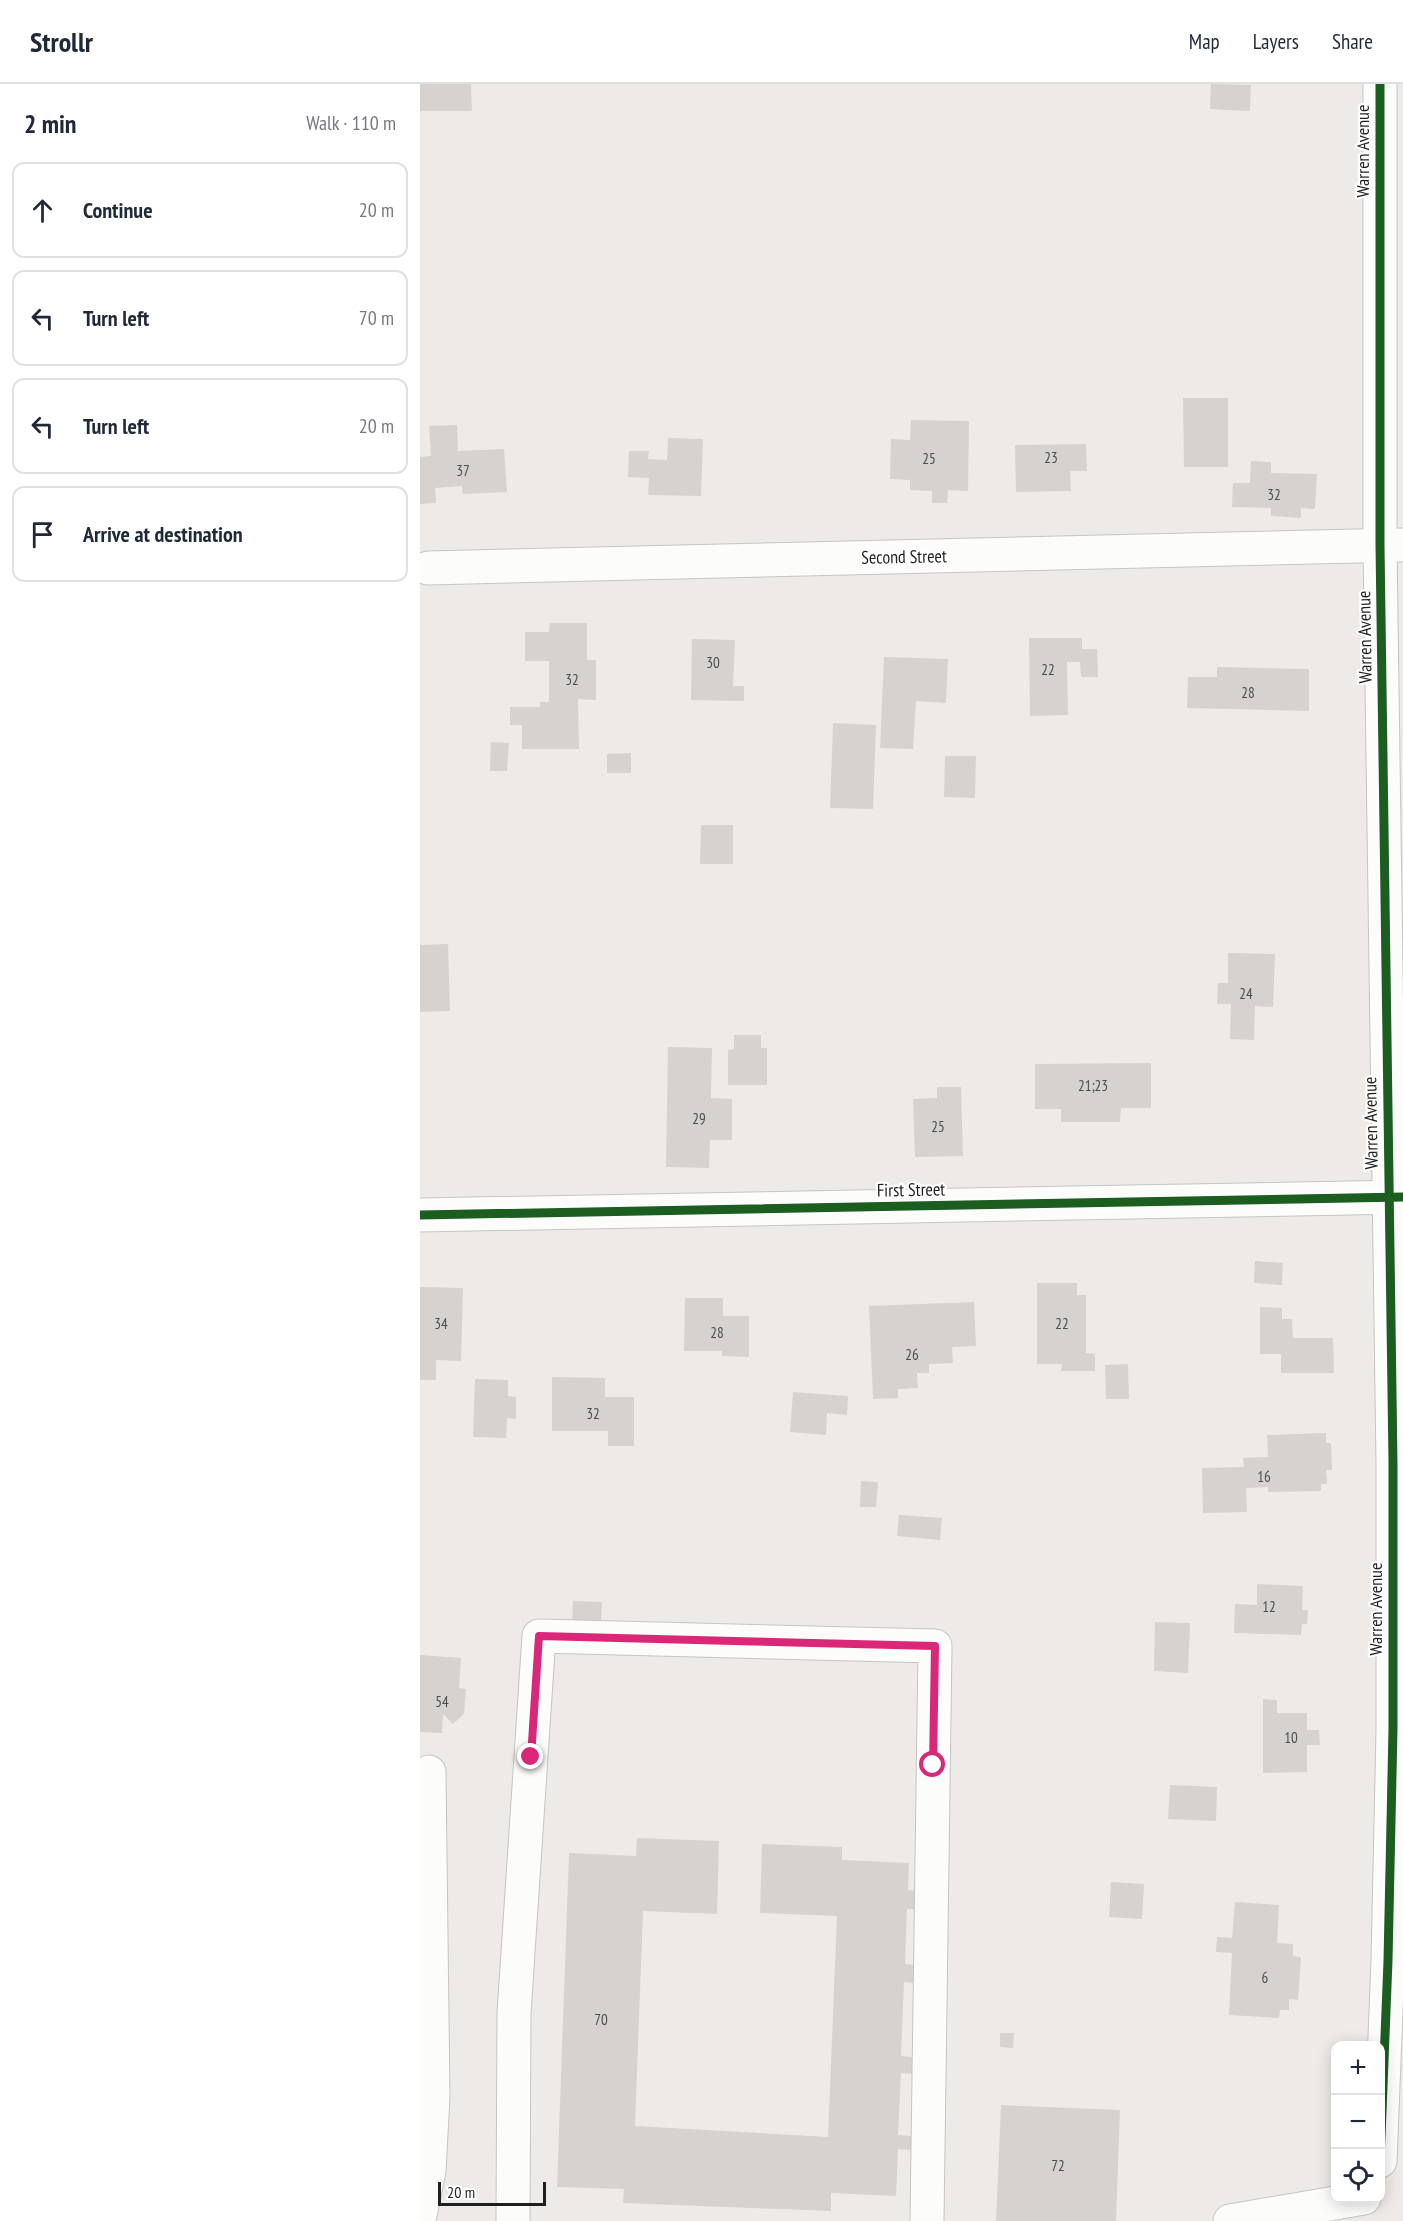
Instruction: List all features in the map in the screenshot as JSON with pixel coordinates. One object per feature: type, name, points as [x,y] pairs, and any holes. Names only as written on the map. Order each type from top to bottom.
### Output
[{"type":"street","name":"Warren Avenue","points":[[1380,84],[1392,545],[1396,1197],[1393,1729],[1388,1961],[1380,2149]]},
{"type":"street","name":"Second Street","points":[[428,568],[1392,545]]},
{"type":"street","name":"First Street","points":[[420,1215],[1396,1197]]},
{"type":"street","points":[[513,2221],[514,2013],[539,1636],[935,1646],[927,2221]]},
{"type":"street","points":[[420,2215],[429,2171],[433,2097],[429,1772]]},
{"type":"street","points":[[1230,2221],[1340,2203]]},
{"type":"street","points":[[1378,2221],[1379,2203]]},
{"type":"building","points":[[420,84],[471,84],[472,111],[420,111]]},
{"type":"building","points":[[1211,84],[1251,85],[1250,111],[1210,109]]},
{"type":"building","points":[[1183,398],[1228,398],[1228,467],[1184,467]]},
{"type":"building","points":[[911,420],[969,421],[968,491],[948,490],[947,503],[932,503],[932,491],[910,490],[910,480],[890,479],[891,439],[910,440]]},
{"type":"building","points":[[457,425],[458,451],[504,449],[507,492],[463,494],[462,486],[435,488],[436,503],[420,504],[420,457],[431,456],[429,426]]},
{"type":"building","points":[[668,438],[703,439],[701,496],[648,495],[649,478],[628,477],[629,451],[649,451],[648,459],[667,460]]},
{"type":"building","points":[[1086,444],[1087,471],[1070,471],[1071,491],[1016,492],[1015,445]]},
{"type":"building","points":[[1251,461],[1271,462],[1271,473],[1317,474],[1315,509],[1301,508],[1301,518],[1271,516],[1271,508],[1232,507],[1233,483],[1250,483]]},
{"type":"building","points":[[550,623],[587,623],[587,660],[596,660],[596,700],[578,699],[579,749],[522,749],[522,725],[510,725],[510,707],[540,707],[540,702],[549,702],[549,661],[525,661],[525,632],[549,632]]},
{"type":"building","points":[[1029,638],[1082,638],[1082,649],[1097,649],[1098,677],[1081,677],[1080,662],[1067,662],[1068,715],[1030,716]]},
{"type":"building","points":[[692,639],[735,640],[733,686],[744,686],[744,701],[691,700]]},
{"type":"building","points":[[884,657],[948,659],[946,703],[916,701],[913,749],[880,748]]},
{"type":"building","points":[[1217,667],[1309,669],[1309,711],[1187,708],[1188,677],[1217,677]]},
{"type":"building","points":[[833,723],[876,725],[873,809],[830,808]]},
{"type":"building","points":[[491,742],[509,743],[507,771],[490,771]]},
{"type":"building","points":[[631,753],[631,773],[607,773],[607,754]]},
{"type":"building","points":[[945,756],[976,756],[975,798],[944,797]]},
{"type":"building","points":[[701,825],[733,825],[733,864],[700,864]]},
{"type":"building","points":[[448,944],[450,1011],[420,1012],[420,945]]},
{"type":"building","points":[[1228,953],[1275,954],[1273,1007],[1255,1006],[1254,1040],[1230,1039],[1231,1004],[1217,1004],[1218,983],[1228,983]]},
{"type":"building","points":[[734,1035],[761,1035],[761,1048],[767,1048],[767,1085],[728,1085],[728,1050],[734,1049]]},
{"type":"building","points":[[668,1047],[712,1048],[711,1098],[732,1099],[732,1140],[710,1140],[709,1168],[666,1167]]},
{"type":"building","points":[[1151,1063],[1151,1108],[1121,1108],[1120,1122],[1061,1122],[1061,1109],[1035,1109],[1035,1064]]},
{"type":"building","points":[[937,1087],[961,1087],[963,1156],[915,1157],[913,1099],[937,1098]]},
{"type":"building","points":[[1255,1261],[1283,1263],[1282,1285],[1254,1283]]},
{"type":"building","points":[[1037,1283],[1077,1283],[1077,1295],[1086,1295],[1086,1353],[1095,1354],[1095,1371],[1061,1371],[1062,1364],[1037,1364]]},
{"type":"building","points":[[420,1287],[463,1288],[461,1361],[436,1360],[436,1380],[420,1380]]},
{"type":"building","points":[[685,1298],[723,1298],[723,1316],[749,1316],[749,1357],[722,1356],[722,1351],[684,1351]]},
{"type":"building","points":[[974,1302],[976,1346],[952,1347],[953,1363],[929,1364],[929,1373],[917,1373],[918,1388],[898,1389],[898,1398],[873,1399],[869,1306]]},
{"type":"building","points":[[1260,1307],[1282,1308],[1282,1319],[1292,1319],[1293,1338],[1333,1338],[1334,1373],[1281,1373],[1281,1354],[1260,1354]]},
{"type":"building","points":[[1128,1364],[1129,1399],[1106,1399],[1105,1365]]},
{"type":"building","points":[[552,1377],[605,1378],[605,1397],[634,1397],[634,1446],[608,1446],[608,1431],[552,1431]]},
{"type":"building","points":[[475,1379],[508,1380],[508,1396],[516,1397],[516,1419],[507,1418],[506,1438],[473,1437]]},
{"type":"building","points":[[793,1392],[848,1396],[847,1415],[827,1413],[826,1435],[790,1432]]},
{"type":"building","points":[[1326,1433],[1326,1443],[1331,1443],[1332,1470],[1326,1470],[1327,1484],[1321,1484],[1321,1491],[1268,1492],[1268,1487],[1246,1488],[1247,1512],[1203,1513],[1202,1468],[1244,1467],[1243,1458],[1268,1457],[1267,1435]]},
{"type":"building","points":[[861,1481],[878,1482],[876,1507],[860,1507]]},
{"type":"building","points":[[899,1515],[942,1518],[940,1540],[897,1536]]},
{"type":"building","points":[[1257,1584],[1303,1586],[1302,1610],[1308,1610],[1307,1624],[1302,1624],[1301,1635],[1234,1633],[1235,1604],[1257,1605]]},
{"type":"building","points":[[573,1601],[602,1602],[601,1624],[572,1622]]},
{"type":"building","points":[[1155,1622],[1190,1623],[1188,1673],[1154,1671]]},
{"type":"building","points":[[420,1655],[461,1658],[459,1688],[466,1689],[464,1714],[453,1724],[443,1714],[442,1733],[420,1732]]},
{"type":"building","points":[[1263,1699],[1277,1700],[1277,1713],[1307,1713],[1307,1730],[1319,1730],[1320,1745],[1307,1745],[1307,1772],[1263,1773]]},
{"type":"building","points":[[1170,1785],[1217,1787],[1216,1821],[1168,1819]]},
{"type":"building","points":[[637,1838],[719,1841],[717,1914],[643,1911],[635,2126],[828,2137],[837,1916],[760,1913],[762,1844],[842,1847],[842,1860],[909,1863],[908,1890],[918,1891],[917,1909],[907,1909],[905,1964],[915,1965],[914,1983],[904,1982],[901,2056],[915,2057],[914,2074],[901,2073],[898,2135],[912,2136],[911,2150],[898,2149],[896,2196],[831,2193],[831,2211],[623,2203],[624,2189],[557,2187],[569,1853],[636,1856]]},
{"type":"building","points":[[1111,1882],[1144,1884],[1142,1919],[1109,1917]]},
{"type":"building","points":[[1235,1902],[1279,1905],[1277,1943],[1293,1944],[1293,1956],[1301,1957],[1298,2000],[1289,1999],[1289,2010],[1280,2010],[1279,2018],[1229,2015],[1232,1953],[1216,1952],[1217,1937],[1232,1938]]},
{"type":"building","points":[[1000,2033],[1014,2033],[1013,2048],[1000,2047]]},
{"type":"building","points":[[1001,2105],[1120,2110],[1116,2221],[996,2221]]},
{"type":"cycle path","points":[[1380,84],[1380,545],[1393,1463],[1393,1729],[1388,1961],[1380,2149]]},
{"type":"cycle path","points":[[420,1215],[1403,1197]]},
{"type":"route","points":[[531,1757],[539,1636],[935,1646],[933,1765]]}]
